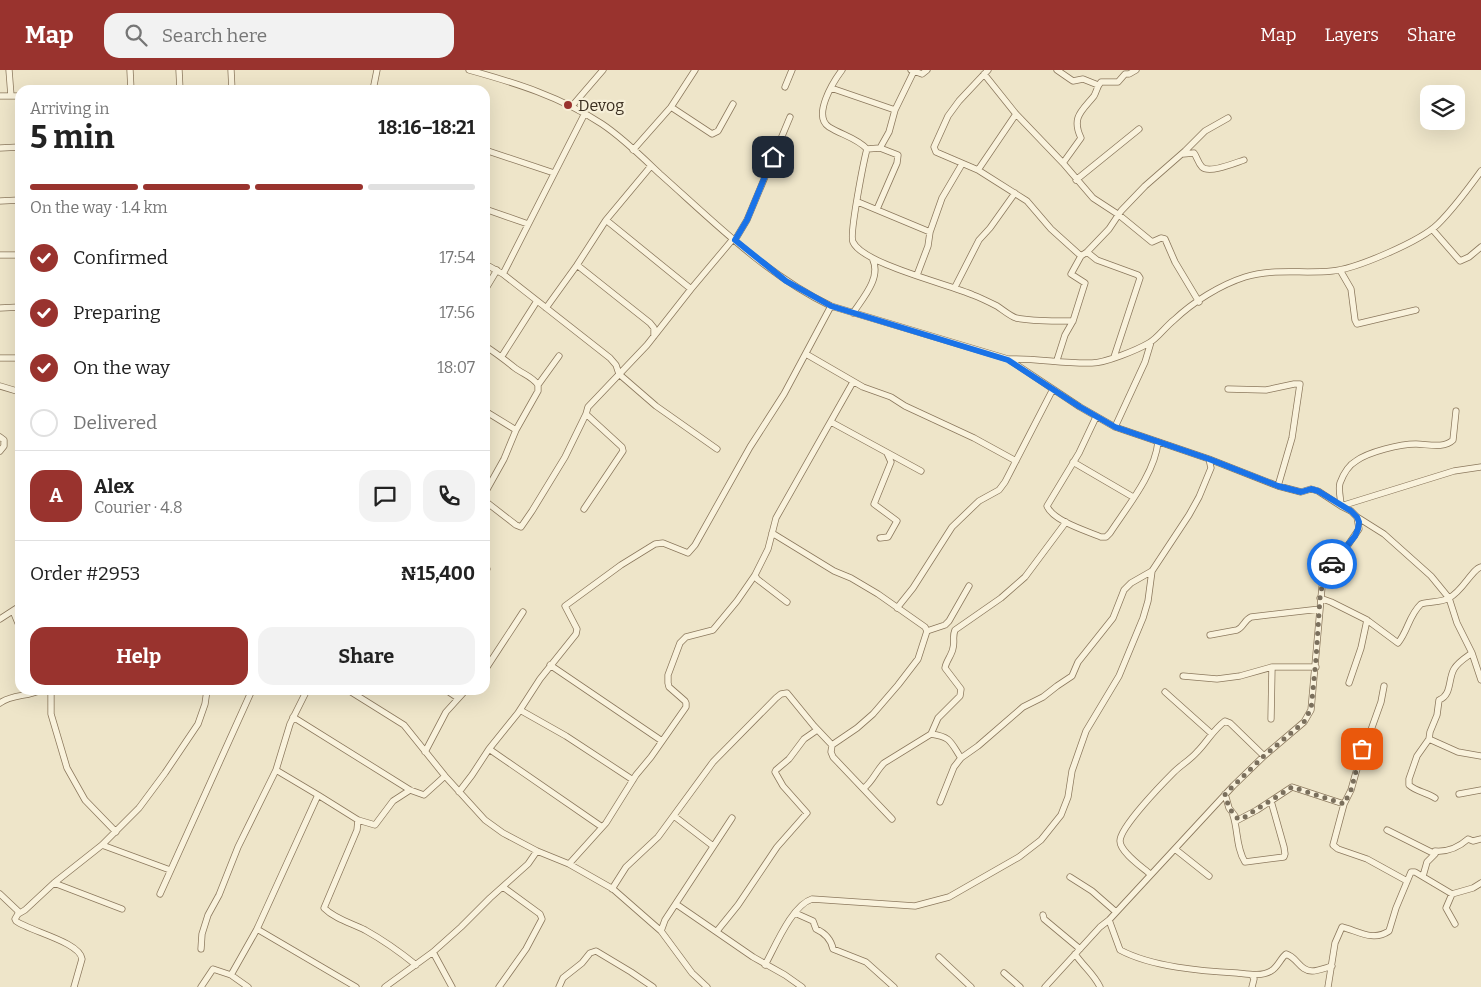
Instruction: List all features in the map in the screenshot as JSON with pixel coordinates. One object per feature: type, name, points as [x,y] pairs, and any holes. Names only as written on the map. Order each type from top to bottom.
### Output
[{"type":"street","points":[[9,70],[11,96]]},
{"type":"street","points":[[130,70],[131,85]]},
{"type":"street","points":[[179,70],[180,85]]},
{"type":"street","points":[[231,70],[232,85]]},
{"type":"street","points":[[374,85],[377,70]]},
{"type":"street","points":[[469,70],[524,86],[585,113],[633,150],[734,240],[786,281],[831,306],[1008,360],[1096,417],[1115,427],[1209,459],[1278,486],[1301,492],[1311,489],[1318,491],[1384,534],[1431,576],[1449,598],[1481,680]]},
{"type":"street","points":[[572,106],[603,70]]},
{"type":"street","points":[[633,150],[672,107],[695,70]]},
{"type":"street","points":[[785,87],[792,70]]},
{"type":"street","points":[[842,70],[831,88],[823,108],[822,119],[828,126],[861,143],[867,149],[880,148],[898,156],[898,163],[876,209]]},
{"type":"street","points":[[880,148],[889,132],[912,71],[922,74],[927,70]]},
{"type":"street","points":[[1057,70],[1070,79],[1083,79],[1098,85]]},
{"type":"street","points":[[1062,163],[1078,145],[1081,138],[1078,131],[1079,113],[1095,94],[1098,85],[1101,82],[1118,82],[1125,74],[1136,70]]},
{"type":"street","points":[[1081,256],[1051,229],[1027,201],[978,170],[936,152],[934,146],[948,116],[986,72],[1016,114],[1093,198],[1119,215],[1152,242],[1162,238],[1165,239],[1175,262],[1198,302]]},
{"type":"street","points":[[831,88],[896,110]]},
{"type":"street","points":[[0,96],[15,96]]},
{"type":"street","points":[[672,107],[712,134],[718,131],[733,104]]},
{"type":"street","points":[[503,274],[585,113]]},
{"type":"street","points":[[978,170],[1016,114]]},
{"type":"street","points":[[490,505],[516,525],[522,526],[565,457],[588,408],[654,336],[691,289],[734,240],[747,220],[790,117]]},
{"type":"street","points":[[1057,360],[1065,335],[1073,321],[1085,283],[1071,274],[1081,256],[1109,230],[1119,215],[1145,186],[1205,131],[1228,118]]},
{"type":"street","points":[[1076,180],[1139,129]]},
{"type":"street","points":[[0,148],[15,147]]},
{"type":"street","points":[[867,149],[863,161],[852,238],[853,243],[873,260],[955,287],[994,305],[1015,318],[1073,321]]},
{"type":"street","points":[[490,152],[554,173]]},
{"type":"street","points":[[1181,155],[1194,153],[1201,166],[1207,169],[1218,169],[1244,160]]},
{"type":"street","points":[[917,275],[928,246],[930,232],[942,198],[962,164]]},
{"type":"street","points":[[546,308],[578,265],[606,220],[652,166]]},
{"type":"street","points":[[1008,360],[1057,360],[1092,363],[1114,357],[1151,342],[1174,319],[1198,302],[1228,284],[1246,277],[1262,273],[1333,272],[1380,257],[1438,225],[1481,171]]},
{"type":"street","points":[[955,287],[979,240],[1015,193]]},
{"type":"street","points":[[0,201],[15,200]]},
{"type":"street","points":[[858,202],[930,232]]},
{"type":"street","points":[[490,211],[528,224]]},
{"type":"street","points":[[606,220],[691,289]]},
{"type":"street","points":[[1432,229],[1460,261],[1469,257],[1481,247]]},
{"type":"street","points":[[1087,252],[1098,260],[1138,275],[1140,278],[1114,357]]},
{"type":"street","points":[[0,255],[15,255]]},
{"type":"street","points":[[853,312],[869,290],[874,278],[875,265],[873,260]]},
{"type":"street","points":[[578,265],[650,323],[654,328],[654,336]]},
{"type":"street","points":[[490,266],[503,274],[610,358],[616,365],[619,374],[656,406],[717,449]]},
{"type":"street","points":[[490,282],[497,270]]},
{"type":"street","points":[[1340,270],[1351,289],[1357,324],[1416,310]]},
{"type":"street","points":[[502,356],[537,301]]},
{"type":"street","points":[[459,792],[489,749],[520,710],[550,665],[578,631],[565,606],[655,544],[663,543],[688,553],[695,545],[806,354],[831,306]]},
{"type":"street","points":[[0,308],[15,307]]},
{"type":"street","points":[[1115,427],[1145,362],[1151,342]]},
{"type":"street","points":[[490,349],[502,356],[516,369],[535,380],[538,385]]},
{"type":"street","points":[[806,354],[853,382],[891,397],[905,406],[974,438],[1016,461]]},
{"type":"street","points":[[490,484],[538,390],[538,385],[559,356]]},
{"type":"street","points":[[0,358],[15,358]]},
{"type":"street","points":[[569,864],[602,827],[686,704],[669,687],[668,683],[668,675],[680,643],[686,637],[713,630],[738,601],[755,576],[765,557],[776,518],[853,382]]},
{"type":"street","points":[[1228,389],[1266,390],[1300,384],[1292,438],[1278,486]]},
{"type":"street","points":[[0,386],[15,390]]},
{"type":"street","points":[[897,608],[913,588],[952,527],[979,501],[999,490],[1005,482],[1053,389]]},
{"type":"street","points":[[1341,506],[1341,482],[1351,464],[1366,456],[1400,446],[1450,443],[1454,440],[1456,411]]},
{"type":"street","points":[[490,414],[516,430]]},
{"type":"street","points":[[584,509],[623,451],[622,447],[586,414]]},
{"type":"street","points":[[1096,417],[1048,506],[1049,510],[1066,522],[1101,537],[1106,537],[1110,533],[1133,497],[1156,456],[1158,442]]},
{"type":"street","points":[[831,422],[921,471]]},
{"type":"street","points":[[0,436],[5,443],[0,451]]},
{"type":"street","points":[[880,538],[888,537],[897,523],[895,518],[874,504],[891,462],[887,453]]},
{"type":"street","points":[[765,965],[795,913],[806,901],[812,899],[915,906],[937,901],[949,897],[1019,857],[1041,840],[1061,815],[1068,797],[1072,771],[1086,732],[1119,676],[1130,650],[1148,601],[1152,571],[1199,497],[1211,468],[1209,459]]},
{"type":"street","points":[[1073,462],[1133,497]]},
{"type":"street","points":[[1341,506],[1454,471],[1481,467]]},
{"type":"street","points":[[1046,987],[1216,803],[1264,756],[1305,720],[1311,710],[1322,586],[1333,562],[1346,548],[1358,529],[1357,517]]},
{"type":"street","points":[[864,788],[884,764],[931,734],[938,718],[962,694],[961,689],[945,668],[953,649],[955,630],[1001,598],[1025,577],[1066,522]]},
{"type":"street","points":[[772,533],[834,571],[851,578],[897,608],[925,628],[926,631]]},
{"type":"street","points":[[1320,598],[1367,620],[1398,643],[1412,616],[1421,604],[1435,603],[1449,598],[1462,588],[1473,571],[1481,567]]},
{"type":"street","points":[[940,802],[954,767],[961,758],[978,746],[1023,707],[1043,698],[1072,676],[1078,662],[1113,618],[1124,590],[1131,583],[1152,571]]},
{"type":"street","points":[[755,576],[787,602]]},
{"type":"street","points":[[926,631],[946,625],[969,586]]},
{"type":"street","points":[[1210,635],[1241,629],[1246,620],[1251,618],[1320,609]]},
{"type":"street","points":[[0,619],[13,611],[15,616]]},
{"type":"street","points":[[490,662],[523,612]]},
{"type":"street","points":[[1349,683],[1361,648],[1367,620]]},
{"type":"street","points":[[892,819],[833,757],[831,752],[832,745],[862,723],[898,685],[918,659],[926,631]]},
{"type":"street","points":[[1435,798],[1426,792],[1413,789],[1409,785],[1409,779],[1417,756],[1429,739],[1437,714],[1439,700],[1444,698],[1448,692],[1452,672],[1460,662],[1472,653]]},
{"type":"street","points":[[550,665],[662,741]]},
{"type":"street","points":[[1183,676],[1217,679],[1240,676],[1272,668],[1316,666]]},
{"type":"street","points":[[1271,719],[1272,668]]},
{"type":"street","points":[[1384,686],[1381,702],[1364,744],[1351,790],[1344,804],[1333,845],[1334,848],[1367,859],[1407,881]]},
{"type":"street","points":[[1165,692],[1212,734]]},
{"type":"street","points":[[612,889],[626,867],[658,837],[712,762],[781,694],[787,693],[817,730],[832,745]]},
{"type":"street","points":[[0,703],[9,696],[21,697],[27,695]]},
{"type":"street","points":[[51,695],[51,714],[67,768],[85,800],[116,832]]},
{"type":"street","points":[[74,987],[82,959],[81,955],[53,937],[17,922],[15,918],[54,883],[102,845],[139,808],[198,724],[205,704],[206,695]]},
{"type":"street","points":[[160,894],[250,695]]},
{"type":"street","points":[[200,949],[208,914],[219,895],[238,848],[276,770],[293,718],[304,695]]},
{"type":"street","points":[[356,695],[404,725],[445,776],[485,820],[503,833],[537,851],[569,864],[603,882],[612,889],[660,931],[698,980],[707,987]]},
{"type":"street","points":[[454,695],[458,698]]},
{"type":"street","points":[[425,752],[446,712],[461,695]]},
{"type":"street","points":[[520,710],[566,736],[633,780]]},
{"type":"street","points":[[293,718],[410,790],[424,796],[445,776]]},
{"type":"street","points":[[1150,874],[1134,860],[1120,843],[1122,832],[1171,774],[1196,753],[1225,721],[1230,723],[1264,756]]},
{"type":"street","points":[[717,931],[777,847],[807,812],[783,786],[775,772],[789,759],[800,743],[817,730]]},
{"type":"street","points":[[931,734],[948,738],[961,758]]},
{"type":"street","points":[[1429,739],[1458,752],[1481,756]]},
{"type":"street","points":[[489,749],[602,827]]},
{"type":"street","points":[[276,770],[358,820],[375,825],[393,802],[410,790]]},
{"type":"street","points":[[1236,818],[1243,818],[1292,787],[1344,804]]},
{"type":"street","points":[[1458,794],[1481,790]]},
{"type":"street","points":[[1225,794],[1229,808],[1236,818],[1237,837],[1245,862],[1284,857],[1284,847],[1271,801]]},
{"type":"street","points":[[231,975],[257,929],[318,796]]},
{"type":"street","points":[[1216,803],[1229,808]]},
{"type":"street","points":[[674,816],[713,846]]},
{"type":"street","points":[[660,931],[665,920],[732,818]]},
{"type":"street","points":[[358,820],[357,830],[324,908],[335,916],[366,931],[416,965]]},
{"type":"street","points":[[1387,830],[1435,854]]},
{"type":"street","points":[[1423,876],[1427,862],[1435,854],[1435,851],[1452,848],[1468,839],[1473,841],[1481,839]]},
{"type":"street","points":[[102,845],[170,870]]},
{"type":"street","points":[[1175,849],[1209,876]]},
{"type":"street","points":[[386,987],[433,952],[528,864],[537,851]]},
{"type":"street","points":[[1328,987],[1335,943],[1342,928],[1369,936],[1381,936],[1389,931],[1411,872],[1423,876],[1452,894],[1473,888],[1481,883]]},
{"type":"street","points":[[1070,877],[1092,891],[1116,912]]},
{"type":"street","points":[[54,883],[122,909]]},
{"type":"street","points":[[499,987],[526,950],[542,919],[540,914],[503,887]]},
{"type":"street","points":[[0,894],[18,911],[18,914]]},
{"type":"street","points":[[1452,894],[1446,908],[1455,924]]},
{"type":"street","points":[[676,904],[765,965],[785,975],[802,987]]},
{"type":"street","points":[[795,913],[813,921],[816,929],[825,934],[834,949],[866,962],[894,987]]},
{"type":"street","points":[[1043,915],[1044,919],[1080,949]]},
{"type":"street","points":[[1109,920],[1118,948],[1123,952],[1191,970],[1252,975],[1271,972],[1286,954],[1292,956],[1306,970],[1313,971],[1332,966]]},
{"type":"street","points":[[257,929],[356,987]]},
{"type":"street","points":[[433,952],[452,987]]},
{"type":"street","points":[[560,987],[563,978],[590,953],[596,952],[653,987]]},
{"type":"street","points":[[1075,954],[1081,964],[1093,975],[1100,987]]},
{"type":"street","points":[[939,957],[971,987]]},
{"type":"street","points":[[201,987],[213,969],[218,969],[231,975],[248,987]]},
{"type":"street","points":[[1004,973],[1020,987]]},
{"type":"street","points":[[1252,975],[1254,979],[1252,987]]},
{"type":"street","points":[[693,987],[698,980]]},
{"type":"way so far","points":[[1332,564],[1322,586],[1320,598],[1311,710],[1304,722],[1264,756],[1225,794],[1229,808],[1238,819],[1243,818],[1292,787],[1344,804],[1351,790],[1362,749]]},
{"type":"place","name":"Devog","points":[[568,105]]},
{"type":"route","points":[[773,157],[747,220],[735,240],[786,281],[831,306],[1008,360],[1080,407],[1115,427],[1209,459],[1278,486],[1301,492],[1311,489],[1318,491],[1325,497],[1351,511],[1359,522],[1355,536],[1332,564]]}]
